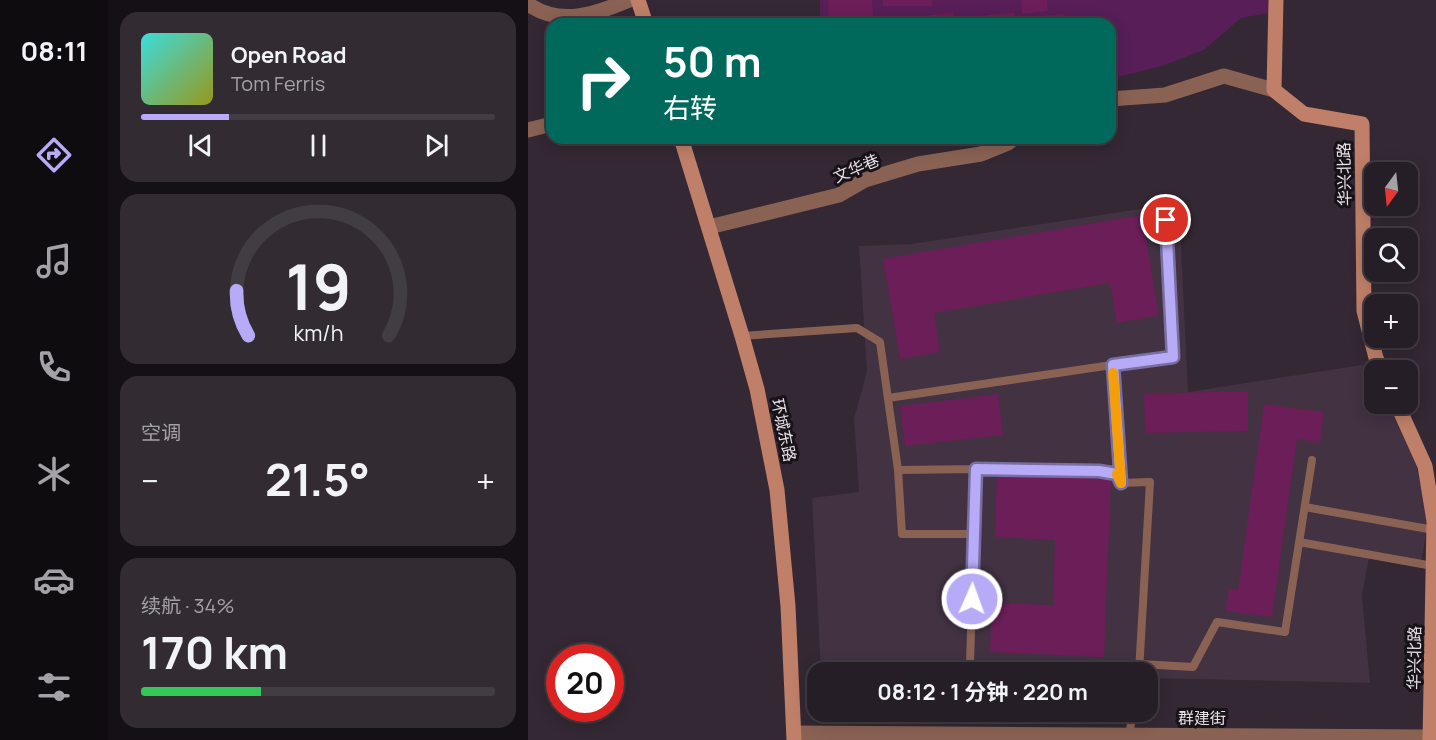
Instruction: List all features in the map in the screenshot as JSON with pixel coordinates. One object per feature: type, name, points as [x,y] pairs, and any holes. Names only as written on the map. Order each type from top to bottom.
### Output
[{"type":"street","points":[[528,4],[539,12],[561,18],[602,12],[629,0]]},
{"type":"street","points":[[639,0],[644,18]]},
{"type":"street","points":[[1116,99],[1165,95],[1224,76],[1275,90],[1276,0]]},
{"type":"street","name":"华兴北路","points":[[1275,90],[1304,114],[1362,124],[1364,311],[1377,360]]},
{"type":"street","points":[[528,130],[546,126]]},
{"type":"street","name":"环城东路","points":[[683,144],[757,389],[777,490],[788,606],[794,736]]},
{"type":"street","name":"文华巷","points":[[709,227],[839,195],[865,180],[918,164],[981,154],[1006,144]]},
{"type":"street","name":"华兴北路","points":[[1402,414],[1430,465],[1434,530],[1430,739]]},
{"type":"street","name":"群建街","points":[[794,736],[1430,739]]},
{"type":"lane","points":[[888,398],[1173,357],[1166,220]]},
{"type":"lane","points":[[742,336],[857,328],[880,342],[898,470],[902,534],[975,534]]},
{"type":"lane","points":[[1113,365],[1121,483]]},
{"type":"lane","points":[[1158,668],[1193,667],[1217,622],[1285,632],[1312,460]]},
{"type":"lane","points":[[970,662],[976,469]]},
{"type":"lane","points":[[898,470],[1099,471],[1117,474],[1121,483]]},
{"type":"lane","points":[[1121,483],[1150,482],[1139,662]]},
{"type":"lane","points":[[1305,507],[1434,530]]},
{"type":"lane","points":[[1299,542],[1433,566]]},
{"type":"lane","points":[[1129,738],[1131,722]]},
{"type":"shaded area","points":[[820,0],[1268,0],[1269,13],[1241,18],[1204,50],[1162,66],[1116,78],[1116,18],[820,18]]},
{"type":"shaded area","points":[[1179,203],[1188,392],[1364,365],[1364,414],[1393,414],[1415,458],[1428,522],[1421,564],[1369,558],[1362,595],[1370,683],[1158,678],[1158,662],[821,662],[812,498],[859,492],[854,418],[867,372],[859,246],[912,244]]},
{"type":"building","points":[[828,0],[872,0],[874,18],[829,18]]},
{"type":"building","points":[[883,0],[932,0],[932,6],[883,6]]},
{"type":"building","points":[[1021,0],[1047,0],[1048,11],[1022,14]]},
{"type":"building","points":[[953,13],[953,18],[929,18],[929,15]]},
{"type":"building","points":[[1015,13],[1015,18],[987,18],[987,15]]},
{"type":"building","points":[[1064,14],[1064,18],[1043,18],[1043,16]]},
{"type":"building","points":[[1142,215],[1159,315],[1117,323],[1110,283],[934,313],[940,352],[900,359],[883,259]]},
{"type":"building","points":[[1248,391],[1248,431],[1145,433],[1144,394]]},
{"type":"building","points":[[998,394],[1003,435],[905,446],[900,406]]},
{"type":"building","points":[[1264,404],[1324,412],[1320,443],[1297,439],[1272,617],[1225,611],[1229,589],[1238,590]]},
{"type":"building","points":[[997,472],[1111,477],[1104,657],[990,652],[992,603],[1053,605],[1055,540],[995,537]]},
{"type":"slow traffic","points":[[1113,373],[1121,483],[1117,474]]},
{"type":"route","points":[[972,599],[976,469],[1099,471],[1117,474],[1121,483],[1113,365],[1173,357],[1166,220]]}]
